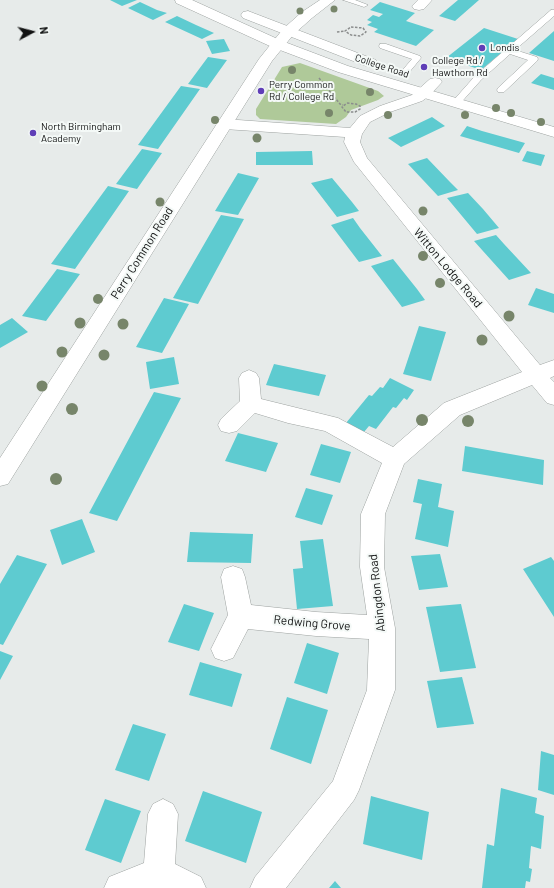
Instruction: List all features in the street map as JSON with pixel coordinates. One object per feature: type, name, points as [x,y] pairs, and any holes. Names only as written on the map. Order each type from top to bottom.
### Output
[{"type":"street","name":"College Road","points":[[181,0],[277,44],[343,69],[455,104],[554,132]]},
{"type":"street","name":"Perry Common Road","points":[[0,477],[224,124],[277,44],[288,32],[308,15],[329,0]]},
{"type":"street","name":"College Road","points":[[234,9],[288,32],[393,69],[465,92],[539,113]]},
{"type":"street","points":[[224,124],[354,133],[365,119],[384,109],[417,98],[424,94],[435,82]]},
{"type":"street","name":"Witton Lodge Road","points":[[354,133],[352,142],[360,159],[414,227],[545,371],[554,397]]},
{"type":"street","name":"Abingdon Road","points":[[266,888],[344,790],[381,690],[382,628],[372,567],[373,514],[395,459],[452,409],[545,371]]},
{"type":"street","points":[[249,378],[251,404]]},
{"type":"street","points":[[251,404],[288,415],[330,424],[395,459]]},
{"type":"street","points":[[229,425],[251,404]]},
{"type":"street","points":[[224,649],[241,616],[233,577]]},
{"type":"street","name":"Redwing Grove","points":[[241,616],[316,624],[382,628]]},
{"type":"street","points":[[159,872],[163,814]]},
{"type":"street","points":[[120,888],[159,872],[190,888]]},
{"type":"lane","points":[[347,0],[364,5]]},
{"type":"lane","points":[[455,104],[478,78],[554,12]]},
{"type":"lane","points":[[383,46],[417,58],[393,69]]},
{"type":"lane","points":[[501,90],[534,59],[508,51]]},
{"type":"path","points":[[331,32],[345,31],[351,27],[363,28],[366,32],[360,36],[352,35],[345,31]]},
{"type":"path","points":[[316,75],[340,104],[343,105]]},
{"type":"green space","points":[[300,63],[378,91],[384,96],[378,100],[351,110],[346,117],[336,124],[260,119],[256,115],[256,109],[282,67]]},
{"type":"building","points":[[110,0],[137,0],[122,6]]},
{"type":"building","points":[[458,0],[479,0],[455,21],[439,16]]},
{"type":"building","points":[[140,2],[167,13],[153,20],[128,8]]},
{"type":"building","points":[[380,2],[415,13],[406,21],[434,30],[416,46],[374,32],[378,29],[367,25],[372,22],[367,20],[373,15],[379,17],[383,14],[370,10]]},
{"type":"building","points":[[177,16],[214,33],[202,39],[165,22]]},
{"type":"building","name":"Londis","points":[[484,28],[518,39],[481,70],[446,58]]},
{"type":"building","points":[[554,31],[554,61],[529,53]]},
{"type":"building","points":[[224,39],[230,51],[212,54],[206,41]]},
{"type":"building","points":[[208,57],[227,60],[207,88],[188,84]]},
{"type":"building","points":[[541,74],[554,78],[554,90],[531,83]]},
{"type":"building","points":[[181,86],[200,89],[158,149],[138,145]]},
{"type":"building","points":[[432,117],[445,126],[401,147],[388,138]]},
{"type":"building","points":[[467,126],[525,143],[519,153],[460,136]]},
{"type":"building","points":[[142,149],[162,153],[137,189],[116,184]]},
{"type":"building","points":[[312,151],[313,165],[256,165],[256,152]]},
{"type":"building","points":[[527,151],[545,155],[541,166],[522,161]]},
{"type":"building","points":[[427,158],[458,190],[438,196],[408,164]]},
{"type":"building","points":[[238,173],[259,178],[238,215],[215,211]]},
{"type":"building","points":[[332,178],[359,211],[337,217],[311,183]]},
{"type":"building","points":[[108,186],[129,191],[75,269],[51,264]]},
{"type":"building","points":[[468,193],[499,228],[477,234],[447,198]]},
{"type":"building","points":[[221,215],[244,219],[198,304],[173,298]]},
{"type":"building","points":[[353,218],[382,256],[359,262],[331,225]]},
{"type":"building","points":[[496,235],[531,273],[509,280],[474,241]]},
{"type":"building","points":[[393,259],[425,300],[402,307],[371,266]]},
{"type":"building","points":[[57,269],[80,274],[46,321],[22,316]]},
{"type":"building","points":[[536,288],[554,294],[554,313],[528,305]]},
{"type":"building","points":[[164,298],[189,304],[162,353],[136,347]]},
{"type":"building","points":[[12,318],[28,332],[0,348],[0,325]]},
{"type":"building","points":[[419,326],[446,332],[431,381],[403,374]]},
{"type":"building","points":[[174,357],[179,384],[150,389],[146,362]]},
{"type":"building","points":[[274,364],[326,375],[319,396],[266,385]]},
{"type":"building","points":[[390,378],[414,390],[407,400],[404,398],[396,408],[393,407],[376,429],[369,426],[364,432],[346,423],[369,395],[372,396],[380,387],[383,388]]},
{"type":"building","points":[[154,392],[181,398],[117,521],[89,513]]},
{"type":"building","points":[[238,433],[278,443],[266,472],[225,461]]},
{"type":"building","points":[[321,444],[351,452],[340,483],[310,475]]},
{"type":"building","points":[[465,446],[544,460],[543,485],[462,471]]},
{"type":"building","points":[[418,479],[442,484],[438,507],[454,511],[448,547],[415,539],[422,504],[413,502]]},
{"type":"building","points":[[306,488],[333,495],[322,525],[295,517]]},
{"type":"building","points":[[82,519],[95,552],[62,565],[50,530]]},
{"type":"building","points":[[190,532],[253,534],[251,563],[187,562]]},
{"type":"building","points":[[323,539],[333,606],[297,609],[293,569],[303,568],[300,541]]},
{"type":"building","points":[[440,554],[448,587],[419,590],[411,556]]},
{"type":"building","points":[[17,555],[47,564],[3,645],[0,644],[0,584]]},
{"type":"building","points":[[551,557],[554,561],[554,617],[523,569]]},
{"type":"building","points":[[184,604],[214,613],[199,651],[168,642]]},
{"type":"building","points":[[461,604],[476,668],[440,672],[426,607]]},
{"type":"building","points":[[307,643],[339,653],[327,694],[294,683]]},
{"type":"building","points":[[0,651],[13,656],[0,680]]},
{"type":"building","points":[[200,662],[242,674],[232,707],[189,695]]},
{"type":"building","points":[[462,677],[474,724],[437,728],[427,681]]},
{"type":"building","points":[[287,697],[328,710],[311,764],[270,749]]},
{"type":"building","points":[[133,724],[166,734],[149,781],[115,770]]},
{"type":"building","points":[[541,751],[554,755],[554,795],[538,790]]},
{"type":"building","points":[[501,788],[537,798],[535,813],[544,816],[541,849],[531,846],[529,868],[532,869],[530,882],[526,881],[525,888],[482,888],[487,844],[494,846]]},
{"type":"building","points":[[203,791],[262,812],[246,863],[185,841]]},
{"type":"building","points":[[371,796],[429,812],[422,860],[363,844]]},
{"type":"building","points":[[105,799],[141,811],[121,863],[85,850]]},
{"type":"building","points":[[335,881],[341,888],[329,888]]},
{"type":"place","name":"Londis","points":[[482,48]]},
{"type":"place","name":"College Rd / Hawthorn Rd","points":[[424,67]]},
{"type":"place","name":"Perry Common Rd / College Rd","points":[[261,91]]},
{"type":"place","name":"North Birmingham Academy","points":[[33,133]]}]
